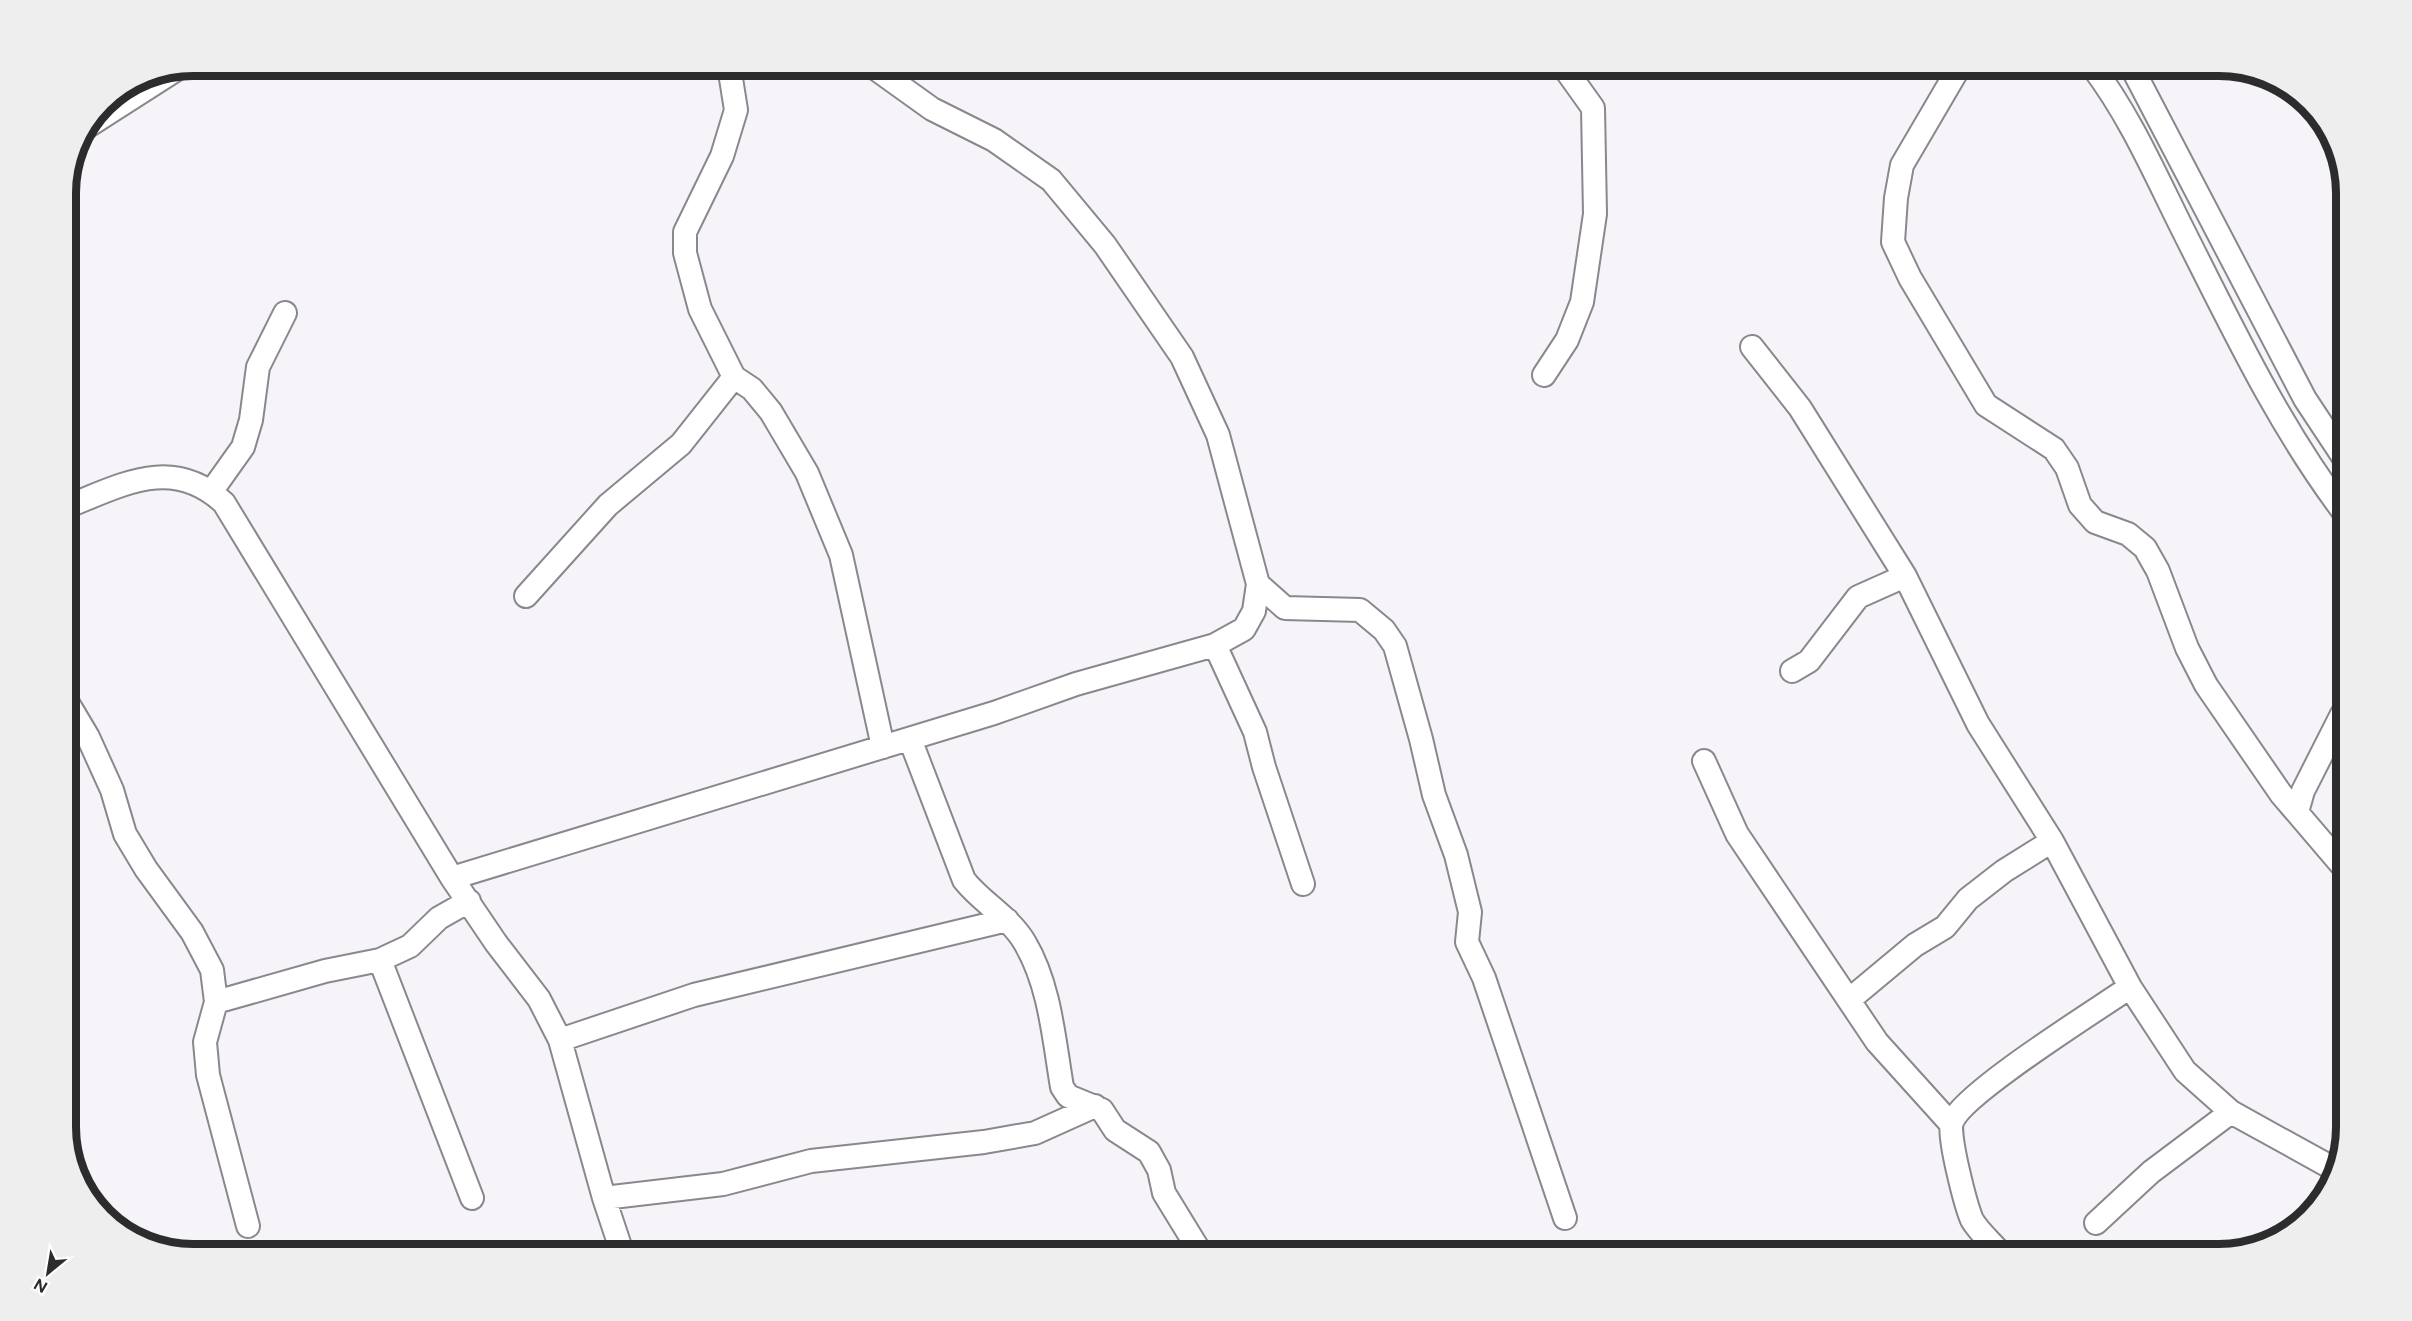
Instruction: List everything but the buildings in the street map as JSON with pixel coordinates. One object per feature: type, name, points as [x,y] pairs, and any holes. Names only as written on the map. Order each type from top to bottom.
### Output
[{"type":"street","points":[[1544,375],[1567,340],[1582,302],[1595,214],[1593,108],[1570,76]]},
{"type":"street","points":[[1954,76],[1902,165],[1896,198],[1893,242],[1910,278],[1986,405],[2010,423],[2054,449],[2067,468],[2080,505],[2095,522],[2128,534],[2145,548],[2158,571],[2187,648],[2206,685],[2281,794],[2336,858]]},
{"type":"street","points":[[2099,76],[2152,164],[2276,411],[2335,498]]},
{"type":"street","points":[[2136,76],[2305,399],[2335,445]]},
{"type":"street","points":[[731,77],[736,110],[722,156],[686,232],[685,253],[700,309],[734,377],[752,390],[771,412],[807,473],[841,555],[883,747]]},
{"type":"street","points":[[452,878],[910,739],[1076,684],[1215,645],[1244,629],[1254,611],[1258,584],[1218,435],[1182,357],[1105,245],[1051,180],[994,140],[932,109],[888,77]]},
{"type":"street","points":[[110,112],[154,83]]},
{"type":"street","points":[[211,492],[243,447],[251,420],[258,367],[285,313]]},
{"type":"street","points":[[1752,347],[1800,408],[1905,576],[1978,724],[2052,842],[2130,987],[2185,1071],[2231,1112],[2329,1166]]},
{"type":"street","points":[[526,596],[608,505],[681,444],[734,377]]},
{"type":"street","points":[[77,503],[129,482],[157,477],[193,482],[211,492],[224,503],[452,878],[496,943],[539,999],[560,1040],[604,1198],[619,1244]]},
{"type":"street","points":[[1792,671],[1809,661],[1858,597],[1905,576]]},
{"type":"street","points":[[1258,584],[1285,608],[1360,610],[1384,630],[1395,646],[1434,795],[1462,878],[1470,912],[1467,942],[1484,978],[1565,1218]]},
{"type":"street","points":[[1215,645],[1255,732],[1264,767],[1303,885]]},
{"type":"street","points":[[77,718],[112,790],[125,834],[146,869],[192,932],[212,970],[216,1002],[205,1042],[208,1075],[248,1226]]},
{"type":"street","points":[[2297,812],[2303,791],[2336,728]]},
{"type":"street","points":[[910,739],[964,880],[977,897],[1007,920],[1025,942],[1035,964],[1048,1008],[1062,1087],[1068,1096],[1095,1106],[1106,1115],[1115,1131],[1149,1152],[1159,1170],[1164,1193],[1195,1244]]},
{"type":"street","points":[[1704,761],[1737,834],[1877,1042],[1951,1124]]},
{"type":"street","points":[[1850,1000],[1915,945],[1945,927],[1968,900],[1986,885],[2052,842]]},
{"type":"street","points":[[216,1002],[325,971],[380,960],[410,945],[439,918],[469,901]]},
{"type":"street","points":[[560,1040],[694,995],[1007,920]]},
{"type":"street","points":[[380,960],[472,1198]]},
{"type":"street","points":[[1993,1244],[1973,1220],[1954,1157],[1951,1124],[1962,1105],[2130,987]]},
{"type":"street","points":[[604,1198],[723,1184],[811,1161],[984,1143],[1035,1133],[1095,1106]]},
{"type":"street","points":[[2096,1223],[2151,1172],[2231,1112]]}]
